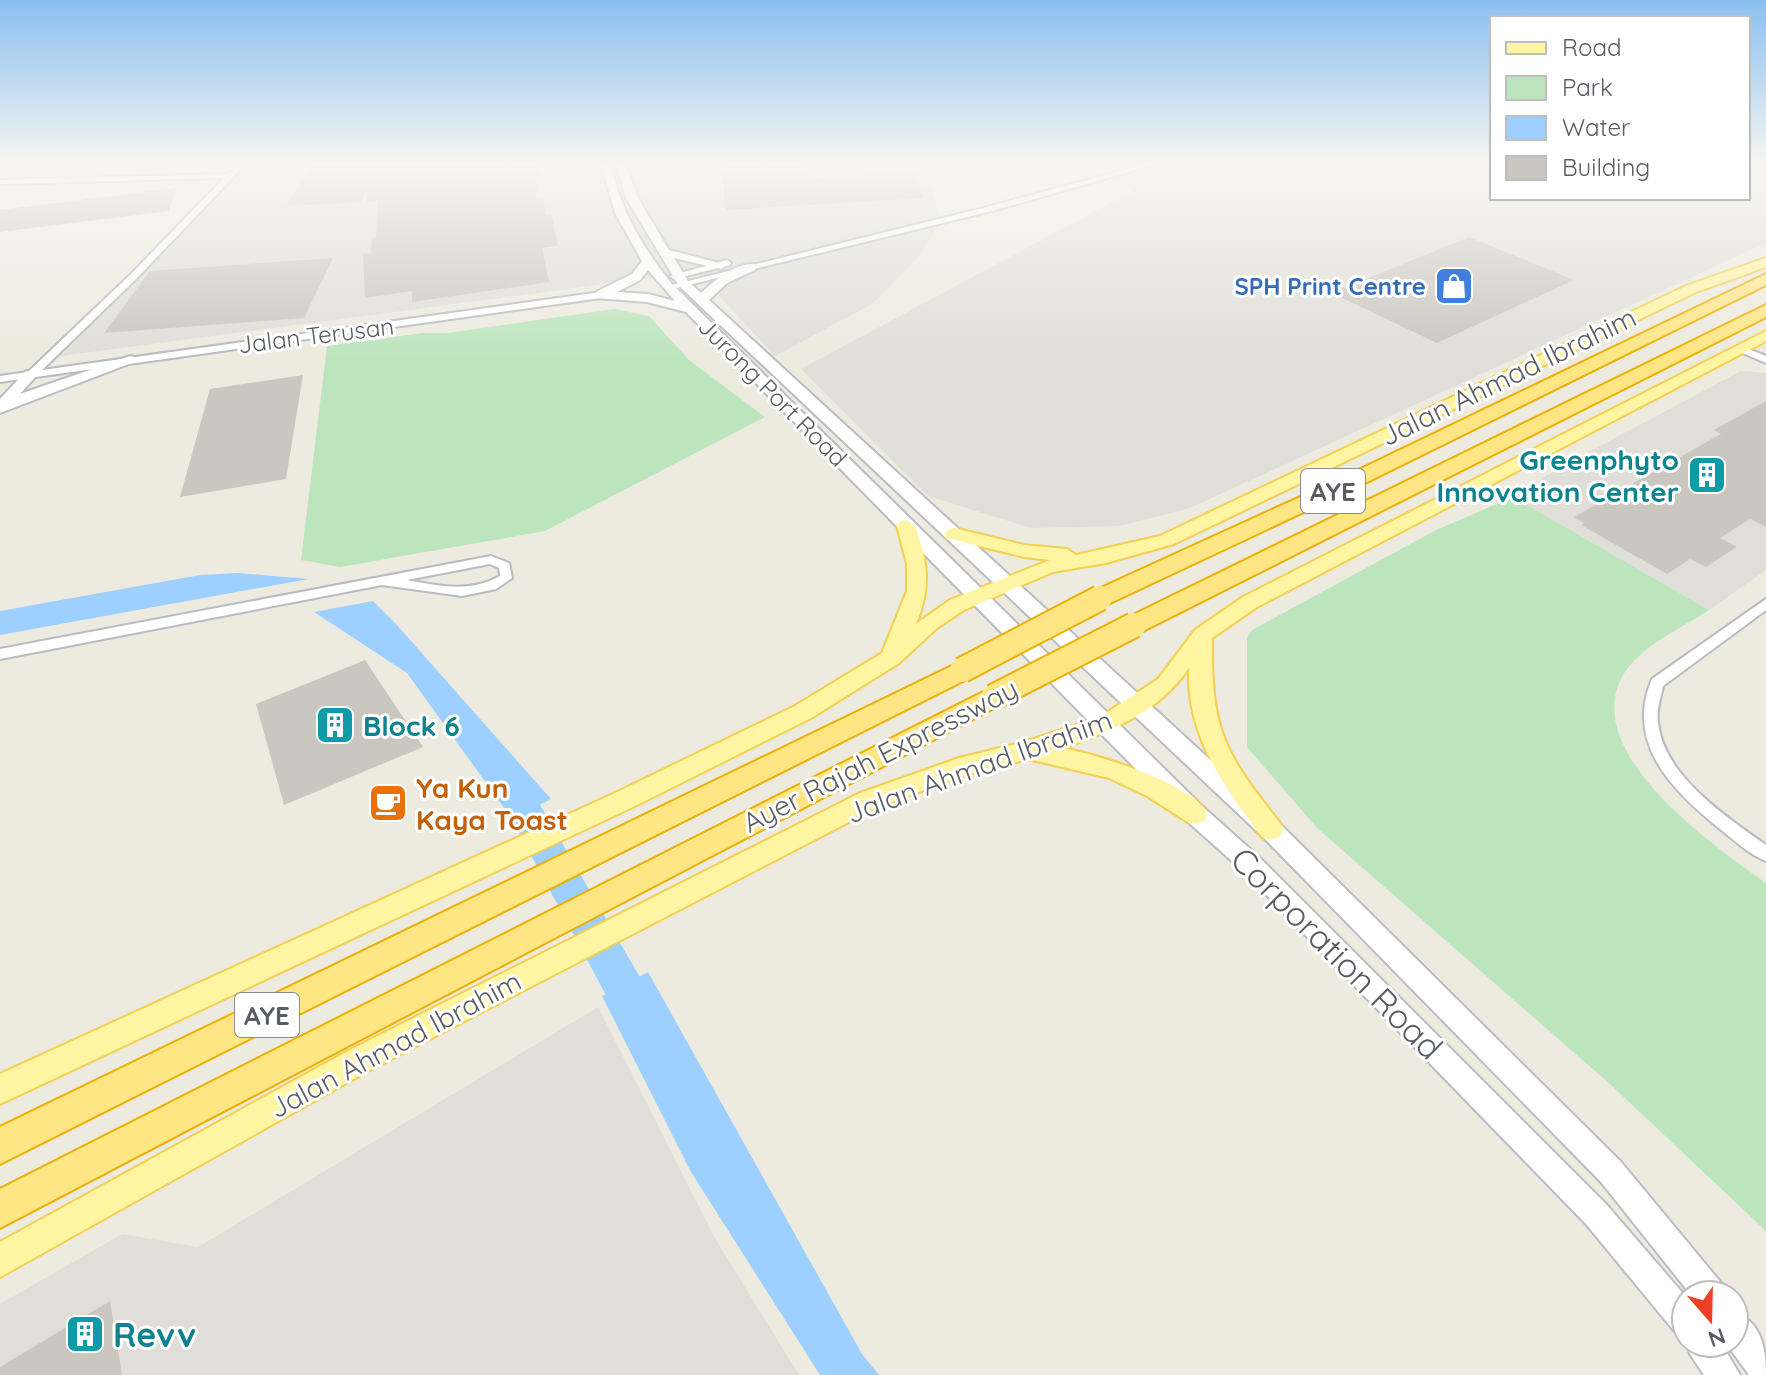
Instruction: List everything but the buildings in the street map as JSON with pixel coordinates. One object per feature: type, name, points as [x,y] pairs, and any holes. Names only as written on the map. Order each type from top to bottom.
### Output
[{"type":"highway","name":"Ayer Rajah Expressway","points":[[0,1146],[534,884],[1100,598],[1296,509],[1564,381],[1765,268]]},
{"type":"highway","name":"Ayer Rajah Expressway","points":[[0,1209],[556,940],[625,886],[1134,625],[1766,310]]},
{"type":"highway","points":[[1680,354],[1766,322]]},
{"type":"main road","name":"Jurong Port Road","points":[[630,228],[648,261],[697,306],[906,526],[978,595]]},
{"type":"main road","name":"Jurong Port Road","points":[[649,228],[672,281]]},
{"type":"main road","points":[[662,252],[721,265]]},
{"type":"main road","points":[[621,292],[648,261]]},
{"type":"main road","points":[[621,292],[697,306],[723,280],[751,267]]},
{"type":"main road","name":"Jalan Ahmad Ibrahim","points":[[0,1089],[592,814],[803,712],[891,658],[930,623],[978,595],[1050,566],[1106,557],[1167,540],[1691,289],[1765,268]]},
{"type":"main road","points":[[601,295],[672,281]]},
{"type":"main road","name":"Jurong Port Road","points":[[697,306],[954,534],[1004,583]]},
{"type":"main road","name":"Jalan Ahmad Ibrahim","points":[[0,1260],[358,1061],[556,940],[647,913],[869,800],[959,767],[1029,750],[1108,723],[1139,706],[1166,685],[1202,635],[1250,602],[1766,335]]},
{"type":"main road","points":[[0,408],[39,391],[135,359]]},
{"type":"main road","points":[[0,408],[31,374]]},
{"type":"main road","points":[[891,658],[920,587],[921,571],[906,526]]},
{"type":"main road","points":[[954,534],[1031,552],[1106,557]]},
{"type":"main road","name":"Corporation Road","points":[[1004,583],[1271,830],[1611,1172],[1698,1279]]},
{"type":"main road","name":"Corporation Road","points":[[978,595],[1195,814],[1250,863],[1596,1214],[1670,1302]]},
{"type":"main road","points":[[1202,635],[1200,697],[1205,721],[1228,775],[1271,830]]},
{"type":"main road","points":[[1029,750],[1114,767],[1164,791],[1195,814]]},
{"type":"main road","points":[[1750,1350],[1766,1372]]},
{"type":"street","points":[[31,374],[180,228]]},
{"type":"street","points":[[672,281],[721,265],[877,228]]},
{"type":"street","points":[[672,281],[751,267],[910,228]]},
{"type":"street","name":"Jalan Terusan","points":[[0,379],[601,295]]},
{"type":"street","points":[[1741,349],[1766,360]]},
{"type":"street","points":[[0,654],[491,560],[505,566],[506,578],[490,590],[466,594],[418,584],[382,581]]},
{"type":"street","points":[[1766,603],[1657,683],[1650,722],[1665,763],[1693,797],[1766,854]]},
{"type":"shaded area","points":[[188,228],[935,228],[915,261],[872,304],[775,356],[697,272],[61,356]]},
{"type":"shaded area","points":[[1064,228],[1766,228],[1766,243],[1190,508],[1118,526],[1031,528],[928,496],[801,369]]},
{"type":"shaded area","points":[[1741,371],[1766,373],[1766,570],[1709,610],[1513,497],[1562,466]]},
{"type":"shaded area","points":[[598,1007],[716,1240],[799,1375],[0,1375],[0,1304],[122,1234],[198,1247]]},
{"type":"green space","points":[[614,309],[649,316],[689,360],[765,417],[545,531],[340,567],[301,560],[327,346],[422,333],[448,333]]},
{"type":"green space","points":[[1513,497],[1709,610],[1661,639],[1629,666],[1622,677],[1614,706],[1620,736],[1636,766],[1659,795],[1716,846],[1766,883],[1766,1231],[1611,1085],[1317,828],[1247,747],[1247,638],[1252,630],[1436,530]]},
{"type":"water","points":[[238,573],[309,579],[0,635],[0,611],[200,575]]},
{"type":"water","points":[[373,601],[551,799],[512,819],[407,673],[314,612]]},
{"type":"water","points":[[648,972],[862,1354],[879,1375],[820,1375],[691,1172],[602,996]]},
{"type":"waterway","points":[[505,775],[644,1024]]},
{"type":"place","name":"SPH Print Centre","points":[[1454,286]]},
{"type":"place","name":"Greenphyto Innovation Center","points":[[1707,475]]},
{"type":"place","name":"Block 6","points":[[335,725]]},
{"type":"place","name":"Ya Kun Kaya Toast","points":[[388,803]]},
{"type":"place","name":"Revv","points":[[85,1334]]}]
